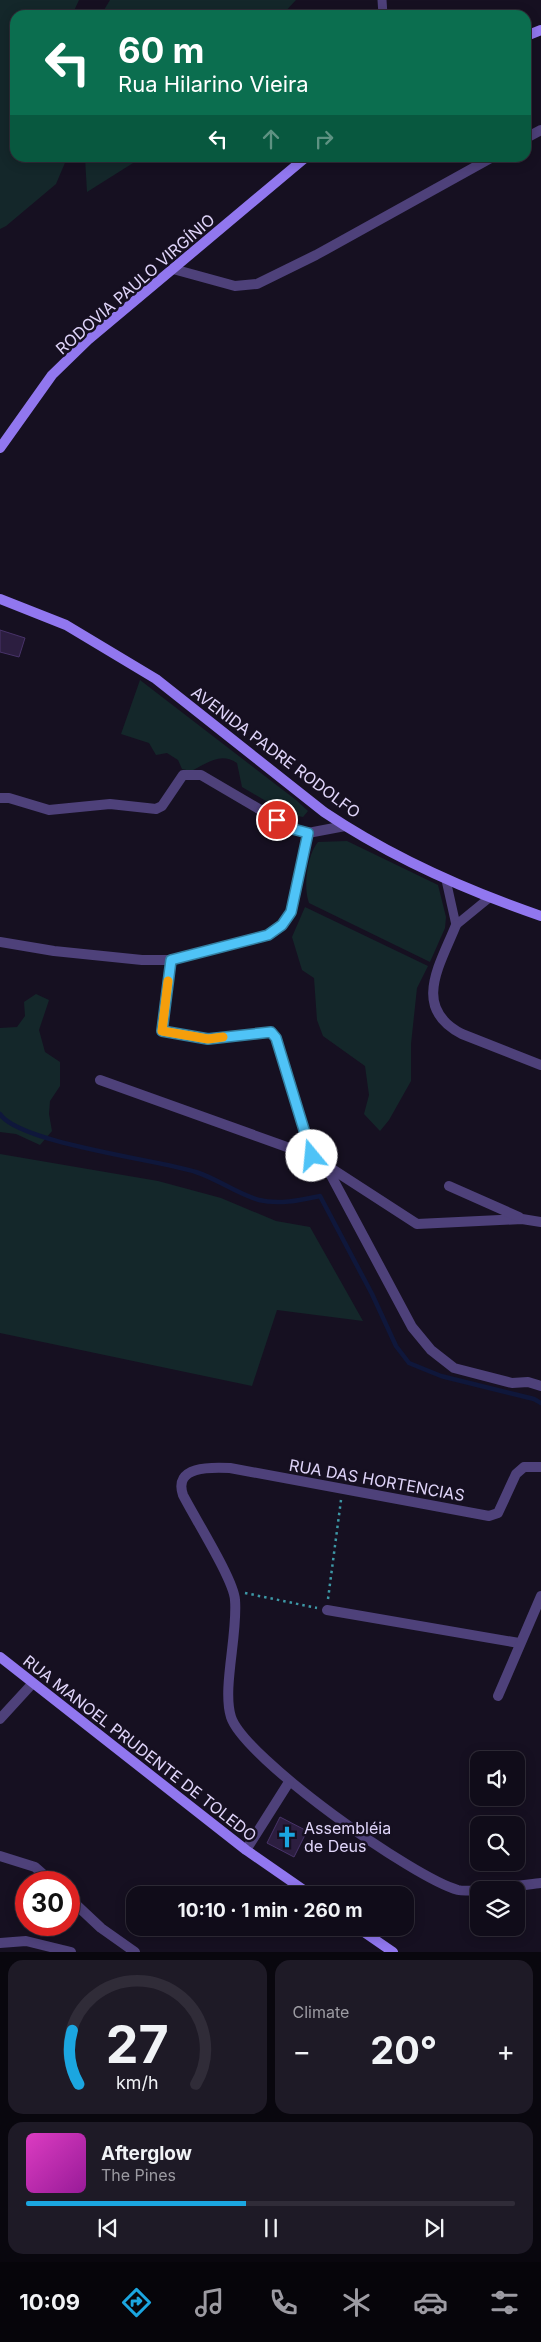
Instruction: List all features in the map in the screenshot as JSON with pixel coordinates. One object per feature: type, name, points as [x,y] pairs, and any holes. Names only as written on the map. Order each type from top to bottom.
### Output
[{"type":"street","name":"RODOVIA PAULO VIRGÍNIO","points":[[0,448],[52,375],[88,340],[300,162]]},
{"type":"street","points":[[174,269],[235,286],[258,284],[316,255],[485,162]]},
{"type":"street","name":"AVENIDA PADRE RODOLFO","points":[[0,599],[66,625],[156,679],[345,826],[446,880],[489,898],[541,916]]},
{"type":"street","points":[[0,798],[9,798],[49,810],[125,804],[156,809],[162,806],[183,775],[201,775],[293,829],[308,833],[345,826]]},
{"type":"street","points":[[0,942],[74,953],[142,960],[171,960],[268,935],[282,925],[291,912],[308,833]]},
{"type":"street","points":[[456,925],[432,985],[433,1000],[442,1020],[450,1028],[462,1034],[541,1065]]},
{"type":"street","points":[[171,960],[162,1031],[208,1039],[271,1032],[276,1038],[312,1156]]},
{"type":"street","points":[[100,1080],[312,1156],[417,1224],[522,1219],[541,1222]]},
{"type":"street","points":[[326,1165],[412,1327],[431,1350],[454,1368],[512,1383],[528,1382],[541,1386]]},
{"type":"street","points":[[449,1186],[522,1219]]},
{"type":"street","name":"RUA DAS HORTENCIAS","points":[[233,1590],[183,1495],[183,1478],[191,1471],[214,1467],[342,1488],[489,1516],[498,1513],[516,1474],[524,1467],[541,1467]]},
{"type":"street","points":[[233,1590],[235,1626],[229,1695],[231,1716],[244,1739],[289,1782],[387,1851],[439,1883],[460,1890],[541,1883]]},
{"type":"street","points":[[498,1696],[541,1596]]},
{"type":"street","points":[[327,1610],[520,1643]]},
{"type":"street","name":"RUA MANOEL PRUDENTE DE TOLEDO","points":[[0,1658],[246,1850],[299,1886]]},
{"type":"street","points":[[0,1719],[32,1684]]},
{"type":"street","points":[[246,1850],[289,1782]]},
{"type":"street","points":[[0,1856],[35,1866],[40,1871]]},
{"type":"street","points":[[80,1909],[100,1928],[135,1952]]},
{"type":"street","points":[[370,1936],[393,1952]]},
{"type":"street","points":[[0,1943],[26,1941],[71,1952]]},
{"type":"lane","points":[[446,880],[456,925],[489,898]]},
{"type":"path","points":[[233,1590],[327,1610],[342,1488]]},
{"type":"green space","points":[[0,0],[79,0],[74,10],[10,10],[10,162],[65,162],[56,184],[0,229]]},
{"type":"green space","points":[[110,0],[296,0],[287,10],[104,10]]},
{"type":"green space","points":[[85,162],[135,162],[87,192]]},
{"type":"green space","points":[[140,680],[308,811],[303,817],[288,814],[242,787],[237,763],[231,760],[225,758],[214,760],[191,771],[182,769],[178,760],[167,753],[156,755],[149,743],[121,734]]},
{"type":"green space","points":[[347,841],[438,885],[446,917],[445,928],[430,962],[309,903],[306,880],[314,848],[318,842]]},
{"type":"green space","points":[[305,907],[428,966],[417,988],[411,1044],[411,1081],[389,1120],[380,1131],[364,1114],[369,1095],[365,1066],[323,1036],[317,1020],[314,978],[302,970],[292,937]]},
{"type":"green space","points":[[36,994],[49,1000],[39,1030],[45,1052],[60,1062],[60,1086],[50,1101],[49,1114],[52,1131],[40,1145],[16,1134],[0,1132],[0,1028],[17,1027],[25,1016],[24,1002]]},
{"type":"green space","points":[[0,1154],[158,1181],[221,1198],[276,1221],[310,1227],[363,1321],[277,1310],[252,1386],[0,1333]]},
{"type":"building","points":[[0,630],[25,638],[19,657],[0,652]]},
{"type":"building","name":"Assembléia de Deus","points":[[280,1817],[307,1831],[294,1857],[267,1843]]},
{"type":"waterway","points":[[0,1114],[12,1124],[33,1134],[196,1172],[259,1200],[282,1202],[320,1196],[372,1294],[396,1346],[409,1363],[441,1376],[534,1399],[541,1403]]},
{"type":"slow traffic","points":[[168,981],[162,1031],[208,1039],[223,1037]]},
{"type":"place","name":"Assembléia de Deus","points":[[287,1837]]},
{"type":"route","points":[[277,820],[293,829],[308,833],[291,912],[278,929],[268,935],[171,960],[162,1031],[208,1039],[271,1032],[276,1038],[312,1156]]}]
